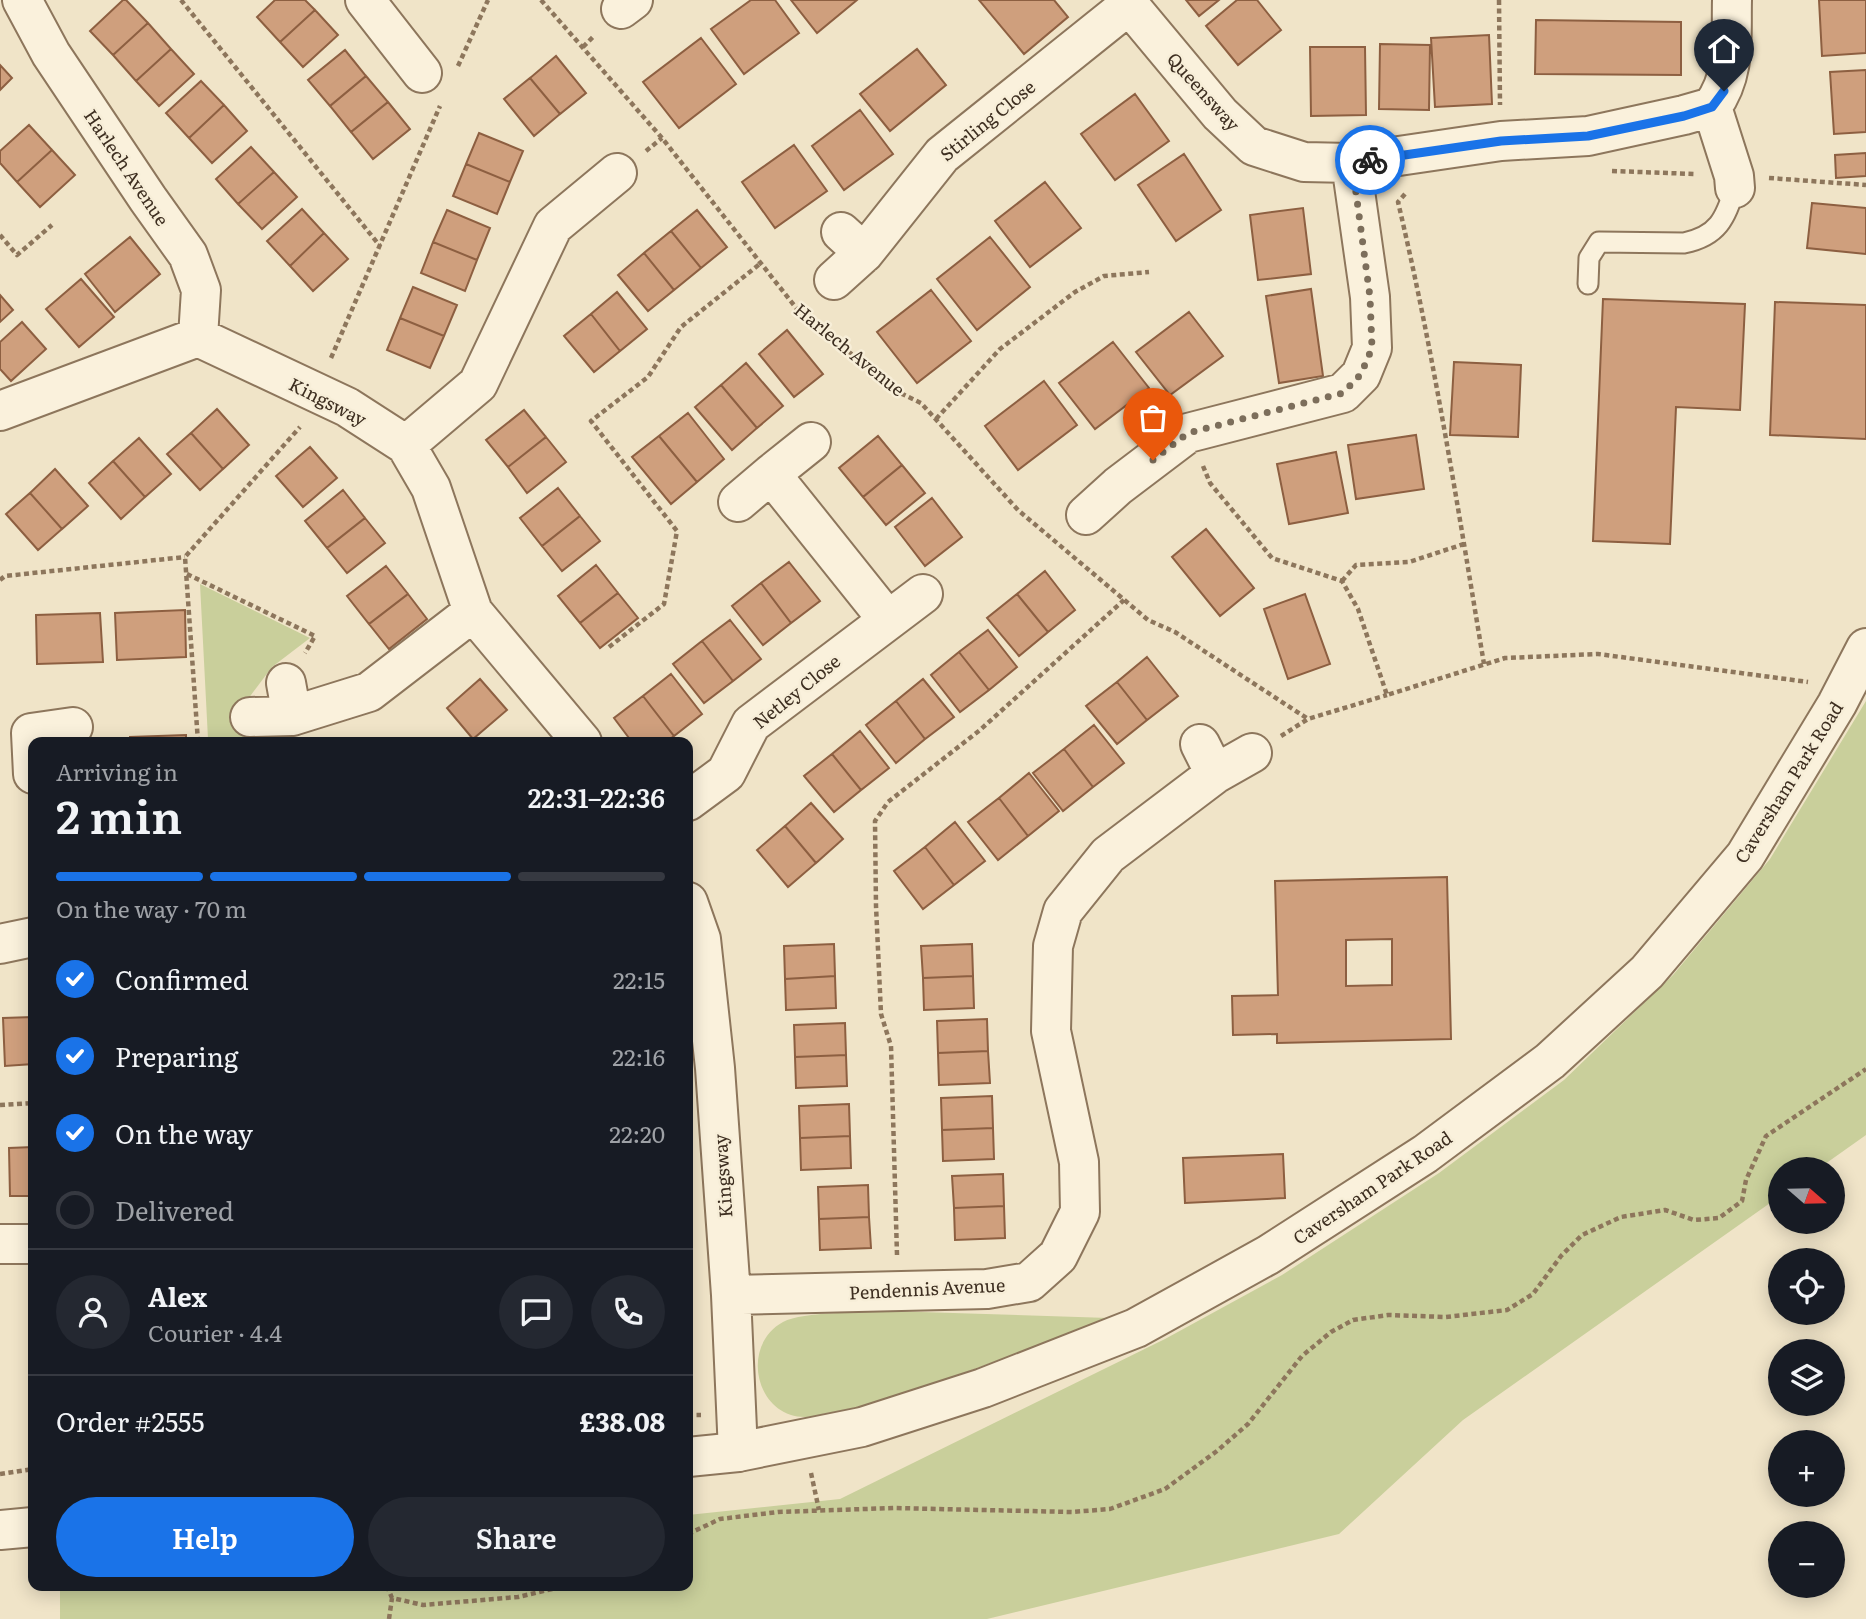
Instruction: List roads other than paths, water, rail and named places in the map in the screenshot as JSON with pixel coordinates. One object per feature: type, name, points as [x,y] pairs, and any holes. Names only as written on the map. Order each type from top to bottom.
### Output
[{"type":"street","points":[[365,0],[422,73]]},
{"type":"street","points":[[1732,0],[1730,68],[1724,91],[1712,107],[1734,182]]},
{"type":"street","name":"Harlech Avenue","points":[[26,2],[51,54],[188,255],[201,290],[198,337]]},
{"type":"street","name":"Queensway","points":[[1127,3],[1220,114],[1254,146],[1304,162],[1352,163],[1501,141],[1588,136],[1684,116],[1712,107]]},
{"type":"street","name":"Stirling Close","points":[[834,280],[853,242],[942,155],[1127,3]]},
{"type":"street","points":[[1086,516],[1106,478],[1188,433],[1343,393],[1361,374],[1372,348],[1370,297],[1352,163]]},
{"type":"street","points":[[405,445],[478,384],[553,226],[617,173]]},
{"type":"street","points":[[0,411],[198,337]]},
{"type":"street","name":"Kingsway","points":[[198,337],[347,407],[405,445],[431,488],[473,612],[578,737]]},
{"type":"street","points":[[738,502],[811,442]]},
{"type":"street","points":[[771,474],[887,619]]},
{"type":"street","name":"Netley Close","points":[[693,797],[726,773],[751,724],[923,594]]},
{"type":"street","points":[[250,717],[289,699],[369,692],[473,612]]},
{"type":"street","name":"Caversham Park Road","points":[[693,1456],[738,1452],[862,1427],[983,1388],[1136,1328],[1268,1255],[1425,1154],[1550,1061],[1647,972],[1745,856],[1837,704],[1866,648]]},
{"type":"street","points":[[31,737],[30,724],[73,727]]},
{"type":"street","name":"Pendennis Avenue","points":[[731,1295],[987,1289],[1029,1282],[1058,1256],[1080,1212],[1079,1162],[1051,1031],[1053,946],[1063,911],[1108,855],[1208,759],[1252,753]]},
{"type":"street","points":[[0,944],[28,938]]},
{"type":"street","name":"Kingsway","points":[[694,941],[715,1068],[731,1295],[738,1452]]},
{"type":"street","points":[[0,1244],[28,1244]]},
{"type":"street","points":[[0,1530],[28,1527]]},
{"type":"lane","points":[[1588,284],[1589,258],[1599,242],[1684,243],[1697,240],[1717,228],[1729,207],[1734,182]]}]
